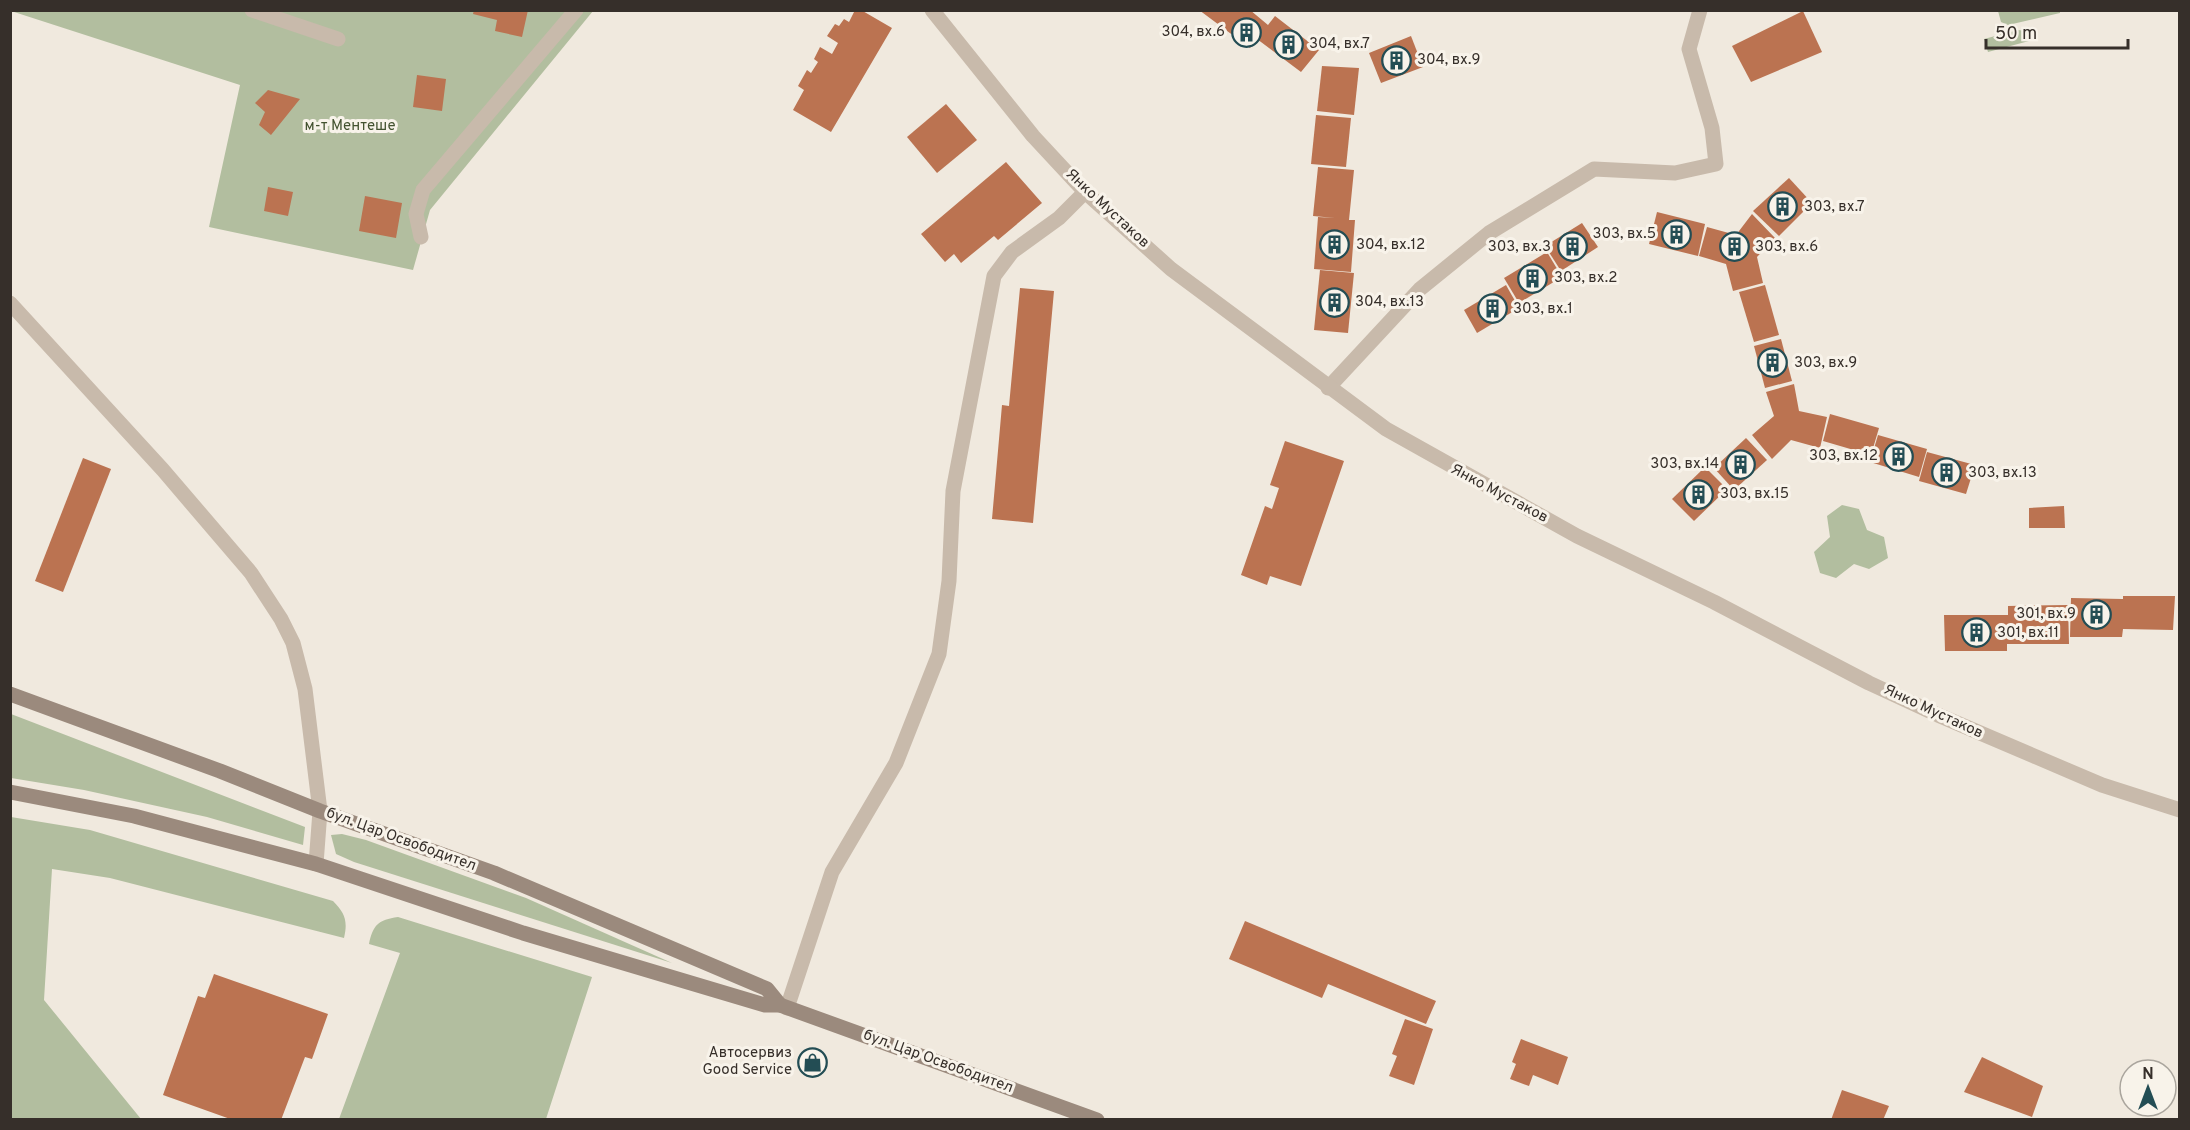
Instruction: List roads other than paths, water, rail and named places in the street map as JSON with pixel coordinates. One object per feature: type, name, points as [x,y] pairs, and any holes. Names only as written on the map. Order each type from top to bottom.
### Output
[{"type":"main road","name":"бул. Цар Освободител","points":[[10,694],[220,771],[320,811],[494,873],[767,989],[784,1007]]},
{"type":"main road","name":"бул. Цар Освободител","points":[[10,792],[134,816],[316,864],[524,933],[765,1005],[784,1007],[1097,1119]]},
{"type":"street","points":[[252,10],[338,39]]},
{"type":"street","points":[[421,237],[416,214],[423,190],[576,10]]},
{"type":"street","name":"Янко Мустаков","points":[[932,10],[1033,136],[1085,192],[1171,269],[1386,429],[1508,500],[1869,683],[1957,724],[2102,785],[2180,810]]},
{"type":"street","points":[[1328,388],[1420,289],[1489,233],[1594,169],[1675,173],[1716,164],[1712,128],[1689,49],[1700,10]]},
{"type":"street","points":[[784,1007],[832,872],[896,763],[939,654],[949,581],[953,491],[994,276],[1012,252],[1059,218],[1085,192]]},
{"type":"street","points":[[10,303],[164,470],[251,573],[281,619],[293,643],[305,689],[320,811],[316,864]]},
{"type":"place","name":"304, вх.6","points":[[1246,32]]},
{"type":"place","name":"304, вх.7","points":[[1288,44]]},
{"type":"place","name":"304, вх.9","points":[[1396,60]]},
{"type":"place","name":"303, вх.7","points":[[1783,207]]},
{"type":"place","name":"303, вх.5","points":[[1677,234]]},
{"type":"place","name":"304, вх.12","points":[[1335,245]]},
{"type":"place","name":"303, вх.3","points":[[1572,247]]},
{"type":"place","name":"303, вх.6","points":[[1734,247]]},
{"type":"place","name":"303, вх.2","points":[[1533,278]]},
{"type":"place","name":"304, вх.13","points":[[1334,302]]},
{"type":"place","name":"303, вх.1","points":[[1492,309]]},
{"type":"place","name":"303, вх.9","points":[[1773,363]]},
{"type":"place","name":"303, вх.12","points":[[1899,456]]},
{"type":"place","name":"303, вх.14","points":[[1740,464]]},
{"type":"place","name":"303, вх.13","points":[[1947,473]]},
{"type":"place","name":"303, вх.15","points":[[1699,494]]},
{"type":"place","name":"301, вх.9","points":[[2097,614]]},
{"type":"place","name":"301, вх.11","points":[[1976,633]]},
{"type":"place","name":"Автосервиз Good Service","points":[[813,1062]]},
{"type":"park label","name":"м-т Ментeше","points":[[350,126]]}]
